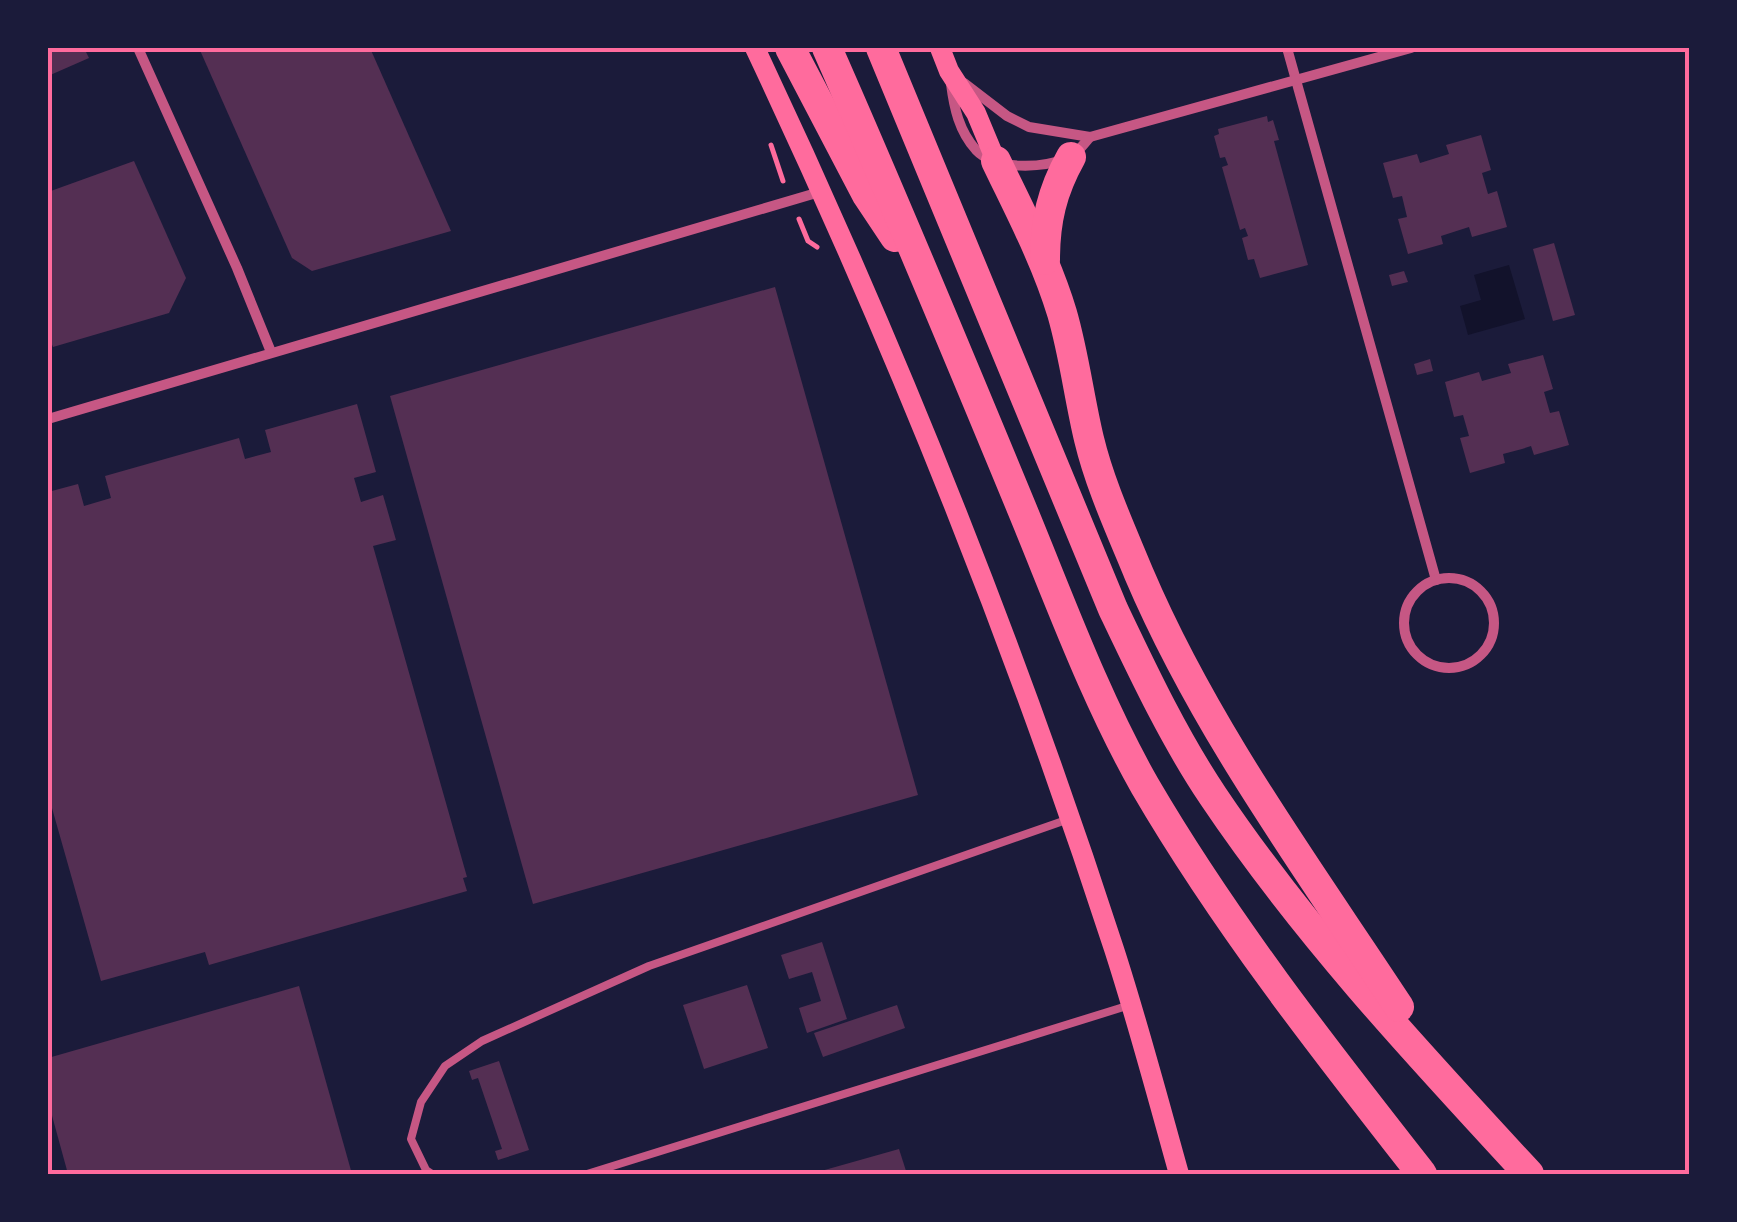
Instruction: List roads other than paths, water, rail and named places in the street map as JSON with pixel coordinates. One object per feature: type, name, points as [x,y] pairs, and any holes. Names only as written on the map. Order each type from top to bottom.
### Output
[{"type":"highway","points":[[790,48],[866,195],[938,301]]},
{"type":"highway","points":[[827,48],[938,301],[1101,699],[1145,784],[1224,910],[1322,1046],[1422,1174]]},
{"type":"highway","points":[[881,48],[1113,609],[1153,692],[1211,794],[1300,918],[1529,1174]]},
{"type":"highway","points":[[1045,262],[1045,227],[1057,182],[1081,147]]},
{"type":"highway","points":[[996,161],[1045,262],[1062,315],[1090,441],[1132,558],[1171,645],[1222,736],[1308,872],[1462,1102]]},
{"type":"main road","points":[[755,48],[823,191],[969,541],[1115,950],[1180,1174]]},
{"type":"main road","points":[[940,48],[996,161]]},
{"type":"street","points":[[138,48],[238,268],[271,352]]},
{"type":"street","points":[[1287,48],[1436,580]]},
{"type":"street","points":[[996,161],[1025,166],[1296,78],[1410,48]]},
{"type":"street","points":[[949,71],[1006,116],[1081,147]]},
{"type":"street","points":[[48,420],[823,191]]},
{"type":"street","points":[[1436,580],[1467,581],[1480,590],[1494,618],[1493,632],[1482,653],[1455,667],[1424,660],[1412,650],[1405,636],[1407,604],[1416,592],[1436,580]]},
{"type":"lane","points":[[432,1174],[426,1170],[411,1139],[421,1102],[445,1066],[482,1041],[649,966],[1069,819]]},
{"type":"lane","points":[[587,1174],[1130,1004]]}]
